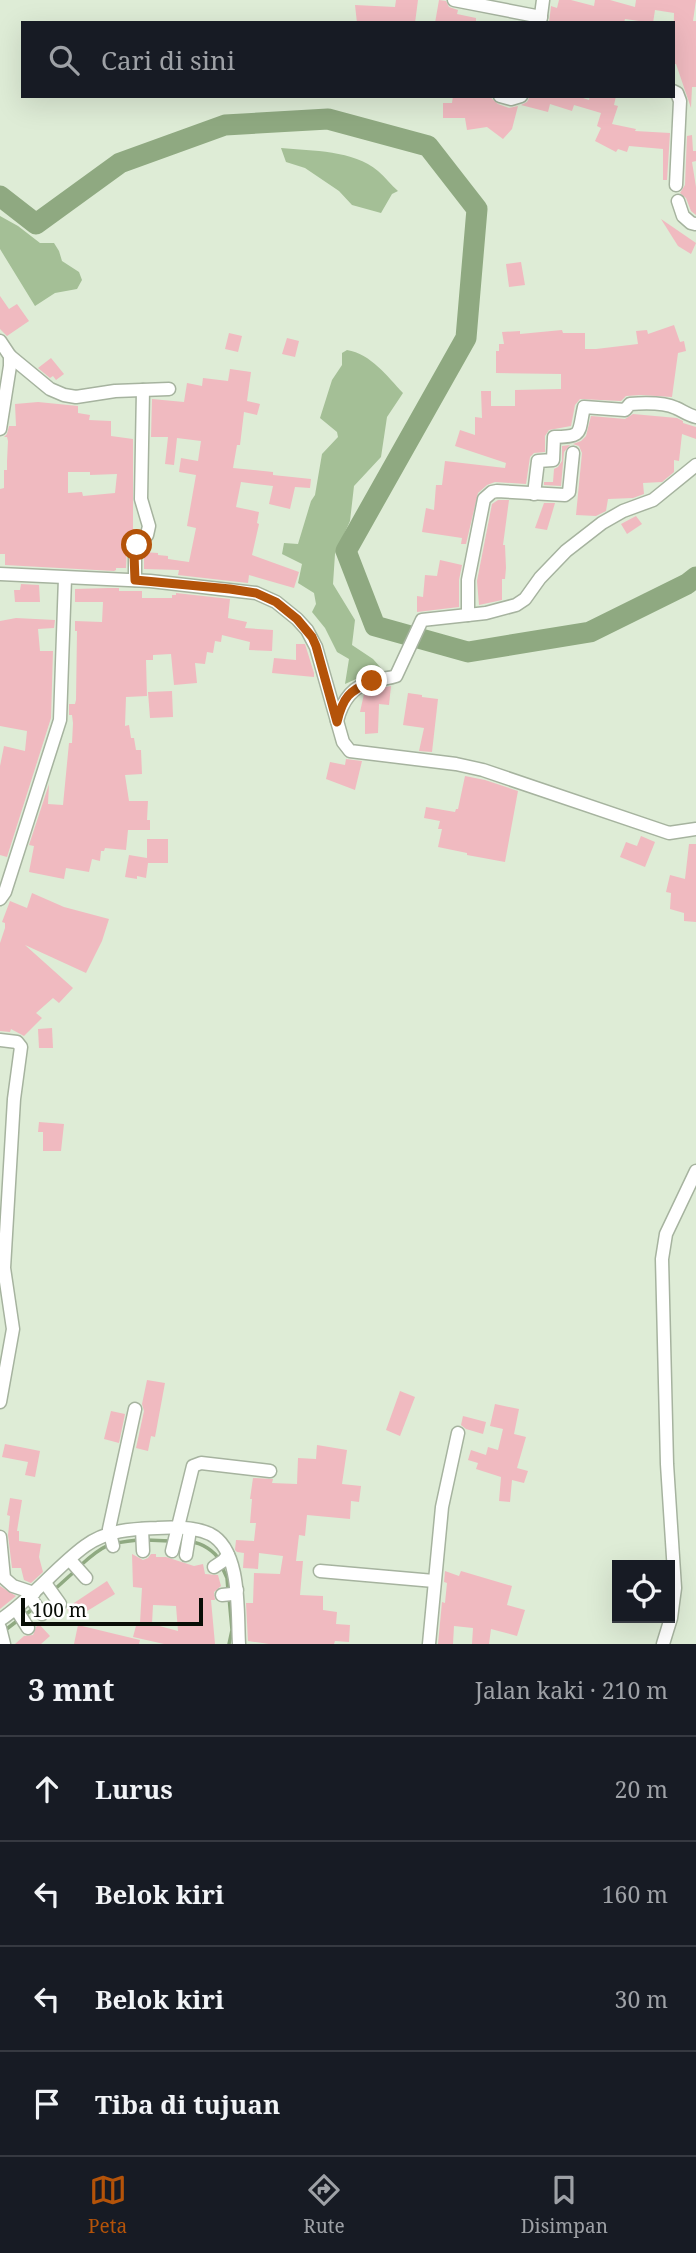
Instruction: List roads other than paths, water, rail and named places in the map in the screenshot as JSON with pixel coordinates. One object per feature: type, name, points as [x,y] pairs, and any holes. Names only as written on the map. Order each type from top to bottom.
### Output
[{"type":"street","points":[[454,0],[540,20],[543,0]]},
{"type":"street","points":[[496,21],[499,9]]},
{"type":"street","points":[[675,92],[680,101],[676,185]]},
{"type":"street","points":[[678,201],[683,216],[695,224]]},
{"type":"street","points":[[0,341],[10,356],[50,389],[64,395],[76,397],[115,391],[169,389]]},
{"type":"street","points":[[0,429],[10,356]]},
{"type":"street","points":[[135,580],[135,549],[147,535],[149,526],[141,499],[143,390]]},
{"type":"street","points":[[534,494],[538,461],[553,460],[554,437],[573,437],[579,432],[584,407],[625,410],[630,404],[651,404],[677,408],[686,415],[696,417]]},
{"type":"street","points":[[468,615],[468,580],[484,499],[492,492],[559,496],[569,492],[573,453]]},
{"type":"street","points":[[337,722],[341,707],[350,692],[372,681],[396,676],[422,620],[505,610],[525,599],[566,551],[601,523],[653,500],[696,465]]},
{"type":"street","points":[[0,574],[135,580],[256,593],[276,602],[297,619],[312,637],[343,742],[350,751],[456,764],[508,777],[669,833],[696,829]]},
{"type":"street","points":[[0,899],[5,892],[61,720],[65,578]]},
{"type":"street","points":[[0,1040],[17,1042],[21,1047],[14,1099],[4,1268],[13,1329],[0,1402]]},
{"type":"street","points":[[663,1644],[671,1618],[675,1588],[667,1464],[662,1259],[666,1234],[696,1171]]},
{"type":"street","points":[[113,1546],[109,1533],[135,1409]]},
{"type":"street","points":[[429,1644],[442,1507],[457,1433]]},
{"type":"street","points":[[181,1543],[193,1466],[197,1464],[270,1471]]},
{"type":"street","points":[[0,1620],[23,1620],[36,1603],[53,1593],[78,1570],[85,1547],[109,1533],[143,1541],[181,1543],[212,1535],[220,1562],[233,1570],[229,1593],[230,1621],[240,1644]]},
{"type":"street","points":[[0,1538],[3,1573],[7,1582],[36,1603]]},
{"type":"street","points":[[320,1572],[434,1581]]},
{"type":"waterway","points":[[0,196],[36,224],[120,163],[225,125],[328,119],[428,146],[477,209],[466,338],[346,551],[375,626],[468,652],[590,632],[696,577]]},
{"type":"waterway","points":[[81,1565],[106,1546],[138,1540]]},
{"type":"waterway","points":[[146,1540],[170,1541]]},
{"type":"waterway","points":[[192,1542],[207,1548],[219,1560]]},
{"type":"waterway","points":[[222,1567],[228,1590]]},
{"type":"waterway","points":[[55,1589],[75,1571]]},
{"type":"waterway","points":[[229,1597],[232,1630],[229,1644]]},
{"type":"waterway","points":[[4,1631],[34,1608]]}]
